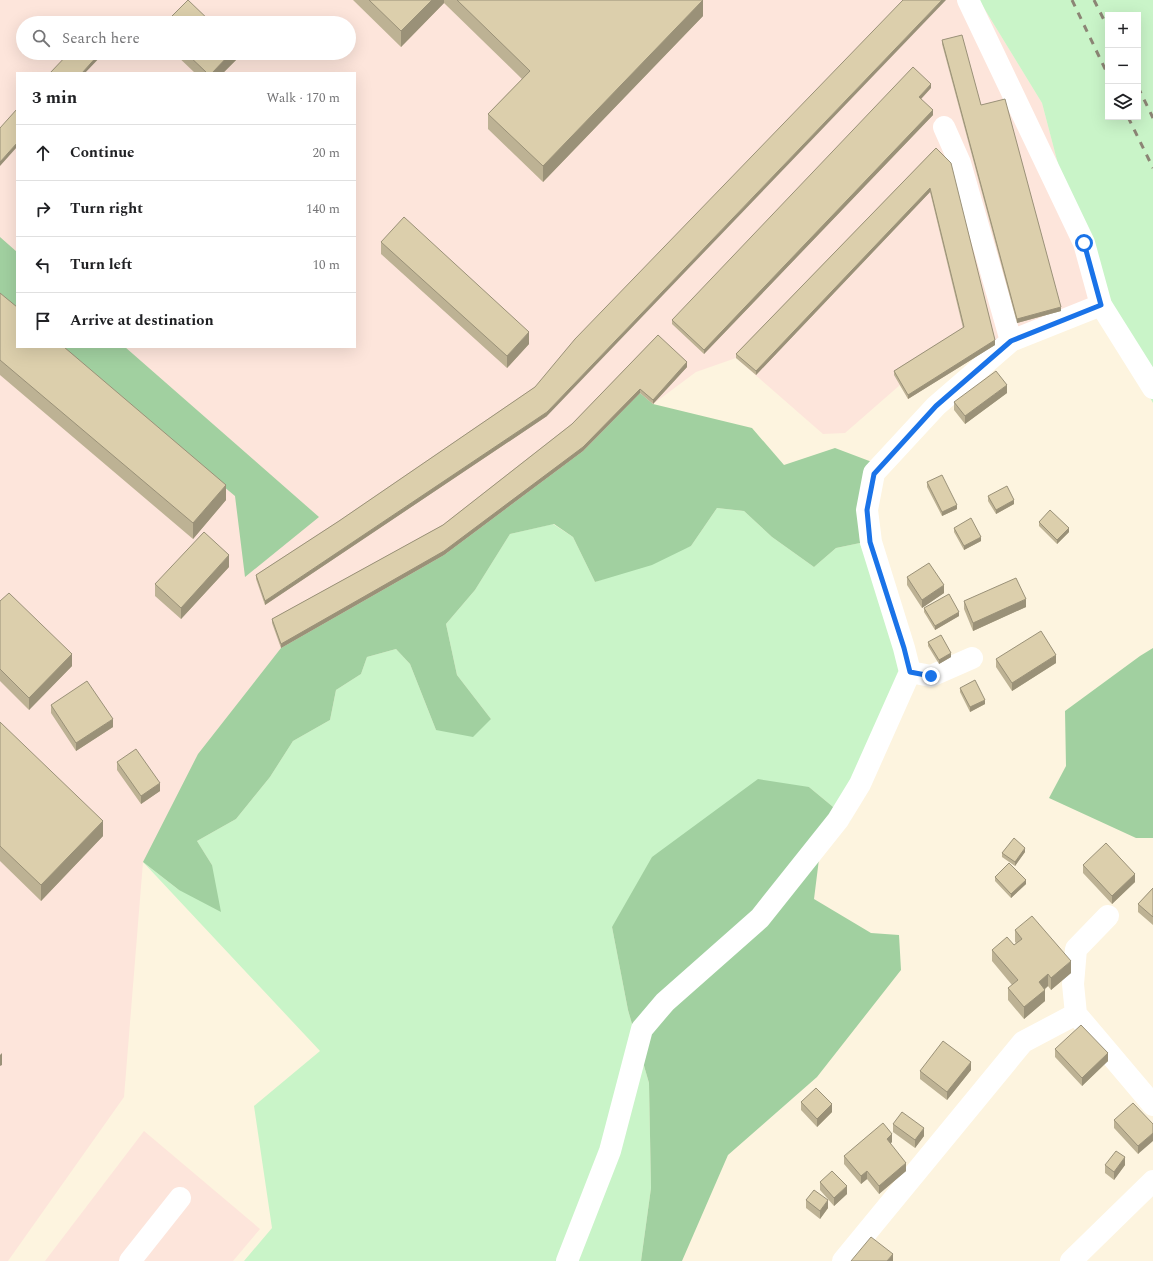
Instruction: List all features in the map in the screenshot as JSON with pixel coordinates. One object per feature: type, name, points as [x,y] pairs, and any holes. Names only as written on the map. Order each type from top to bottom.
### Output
[{"type":"street","points":[[968,0],[1084,243],[1101,305],[1153,388]]},
{"type":"street","points":[[944,127],[960,164],[1011,341]]},
{"type":"street","points":[[567,1261],[610,1151],[642,1029],[665,1002],[760,918],[838,820],[860,784],[910,672],[904,648],[870,542],[867,510],[874,474],[936,406],[1011,341],[1101,305]]},
{"type":"street","points":[[910,672],[931,676],[972,658]]},
{"type":"street","points":[[1108,916],[1076,949],[1073,984],[1076,1014],[1153,1105]]},
{"type":"street","points":[[843,1261],[1023,1042],[1076,1014]]},
{"type":"street","points":[[1071,1261],[1153,1181]]},
{"type":"street","points":[[130,1261],[180,1198]]},
{"type":"shaded area","points":[[0,0],[979,0],[1042,103],[1096,309],[995,345],[908,399],[900,385],[845,433],[823,434],[736,358],[696,372],[653,404],[583,451],[444,555],[281,648],[143,862],[124,1097],[8,1261],[0,1261]]},
{"type":"shaded area","points":[[144,1131],[260,1229],[233,1261],[45,1261]]},
{"type":"green space","points":[[979,0],[1153,0],[1153,403],[1096,309],[1042,103]]},
{"type":"green space","points":[[0,237],[16,251],[16,314],[0,301]]},
{"type":"green space","points":[[57,348],[126,348],[319,517],[245,577],[235,496]]},
{"type":"green space","points":[[640,393],[653,404],[752,428],[784,465],[835,448],[872,462],[859,511],[860,543],[836,548],[814,567],[772,537],[744,511],[717,508],[691,546],[652,565],[595,582],[573,537],[554,524],[510,534],[475,590],[446,624],[457,675],[491,719],[473,737],[436,730],[410,664],[396,649],[367,657],[361,674],[336,690],[330,720],[293,741],[270,777],[236,819],[197,841],[212,865],[221,912],[179,890],[143,862],[198,754],[281,648],[444,555],[583,451]]},
{"type":"green space","points":[[717,508],[744,511],[772,537],[814,567],[836,548],[860,543],[897,648],[910,697],[850,821],[809,787],[612,927],[628,1010],[649,1083],[651,1188],[641,1261],[244,1261],[272,1228],[254,1106],[320,1051],[143,862],[179,890],[212,865],[197,841],[236,819],[270,777],[293,741],[330,720],[336,690],[361,674],[367,657],[396,649],[410,664],[436,730],[491,719],[457,675],[446,624],[475,590],[510,534],[553,524],[573,537],[595,582],[691,546]]},
{"type":"green space","points":[[1153,648],[1153,838],[1136,838],[1049,798],[1066,766],[1065,711]]},
{"type":"green space","points":[[758,779],[809,787],[850,821],[819,859],[814,899],[871,933],[899,935],[901,970],[817,1077],[728,1155],[682,1261],[641,1261],[651,1188],[649,1083],[628,1010],[612,927],[652,857]]},
{"type":"building","points":[[188,0],[205,16],[172,16]]},
{"type":"building","points":[[369,0],[432,0],[401,31]]},
{"type":"building","points":[[457,0],[703,0],[543,166],[488,114],[530,71]]},
{"type":"building","points":[[903,0],[942,0],[547,412],[265,601],[256,575],[339,521],[535,387],[575,339]]},
{"type":"building","points":[[962,35],[981,105],[1005,99],[1061,307],[1017,319],[942,40]]},
{"type":"building","points":[[62,60],[94,60],[83,72],[51,72]]},
{"type":"building","points":[[193,60],[224,60],[213,72],[206,72]]},
{"type":"building","points":[[913,67],[931,84],[919,97],[933,110],[704,350],[672,320]]},
{"type":"building","points":[[16,110],[16,144],[0,162],[0,128]]},
{"type":"building","points":[[936,148],[951,163],[995,340],[908,395],[894,371],[964,327],[930,188],[756,371],[736,354]]},
{"type":"building","points":[[404,217],[529,332],[507,356],[381,242]]},
{"type":"building","points":[[0,293],[16,306],[16,348],[65,348],[226,485],[193,523],[0,360]]},
{"type":"building","points":[[658,335],[687,362],[653,400],[640,389],[583,447],[444,551],[281,644],[272,619],[443,525],[572,424]]},
{"type":"building","points":[[996,371],[1007,385],[965,416],[954,402]]},
{"type":"building","points":[[942,475],[957,505],[942,512],[927,482]]},
{"type":"building","points":[[1007,486],[1014,500],[996,510],[988,496]]},
{"type":"building","points":[[1050,510],[1069,528],[1057,540],[1039,522]]},
{"type":"building","points":[[971,518],[981,537],[964,546],[954,528]]},
{"type":"building","points":[[204,532],[229,555],[181,608],[155,584]]},
{"type":"building","points":[[929,563],[944,585],[922,600],[907,577]]},
{"type":"building","points":[[1016,578],[1026,599],[973,623],[964,601]]},
{"type":"building","points":[[9,593],[72,654],[29,698],[0,669],[0,601]]},
{"type":"building","points":[[949,594],[959,612],[935,626],[924,608]]},
{"type":"building","points":[[1041,631],[1056,655],[1012,683],[996,659]]},
{"type":"building","points":[[941,635],[951,653],[939,660],[928,642]]},
{"type":"building","points":[[975,680],[985,700],[970,707],[960,688]]},
{"type":"building","points":[[87,681],[113,719],[76,743],[51,705]]},
{"type":"building","points":[[0,722],[103,821],[41,885],[0,846]]},
{"type":"building","points":[[136,749],[160,783],[141,796],[117,762]]},
{"type":"building","points":[[1014,838],[1025,848],[1015,862],[1002,853]]},
{"type":"building","points":[[1106,843],[1135,874],[1112,896],[1083,865]]},
{"type":"building","points":[[1009,863],[1026,880],[1011,894],[995,877]]},
{"type":"building","points":[[1153,888],[1153,917],[1138,904]]},
{"type":"building","points":[[1032,916],[1071,961],[1051,978],[1048,974],[1039,982],[1045,990],[1024,1007],[1008,988],[1018,980],[992,950],[1007,937],[1014,945],[1022,939],[1015,930]]},
{"type":"building","points":[[1081,1025],[1108,1053],[1082,1078],[1055,1049]]},
{"type":"building","points":[[943,1041],[971,1062],[947,1092],[920,1071]]},
{"type":"building","points":[[816,1088],[832,1104],[817,1119],[801,1102]]},
{"type":"building","points":[[1133,1103],[1153,1124],[1153,1133],[1138,1146],[1114,1120]]},
{"type":"building","points":[[902,1112],[924,1128],[915,1140],[893,1124]]},
{"type":"building","points":[[883,1123],[892,1134],[887,1139],[906,1163],[879,1186],[867,1171],[861,1176],[844,1156]]},
{"type":"building","points":[[1116,1151],[1125,1157],[1114,1172],[1105,1165]]},
{"type":"building","points":[[832,1171],[847,1186],[834,1198],[820,1182]]},
{"type":"building","points":[[814,1190],[828,1200],[820,1211],[806,1200]]},
{"type":"building","points":[[871,1237],[893,1254],[887,1261],[851,1261]]},
{"type":"railway","points":[[1072,0],[1105,69]]},
{"type":"railway","points":[[1094,0],[1105,22]]},
{"type":"railway","points":[[1141,93],[1153,118]]},
{"type":"railway","points":[[1129,120],[1153,168]]},
{"type":"route","points":[[931,676],[910,672],[904,648],[870,542],[867,510],[874,474],[936,406],[1011,341],[1101,305],[1084,243]]}]
